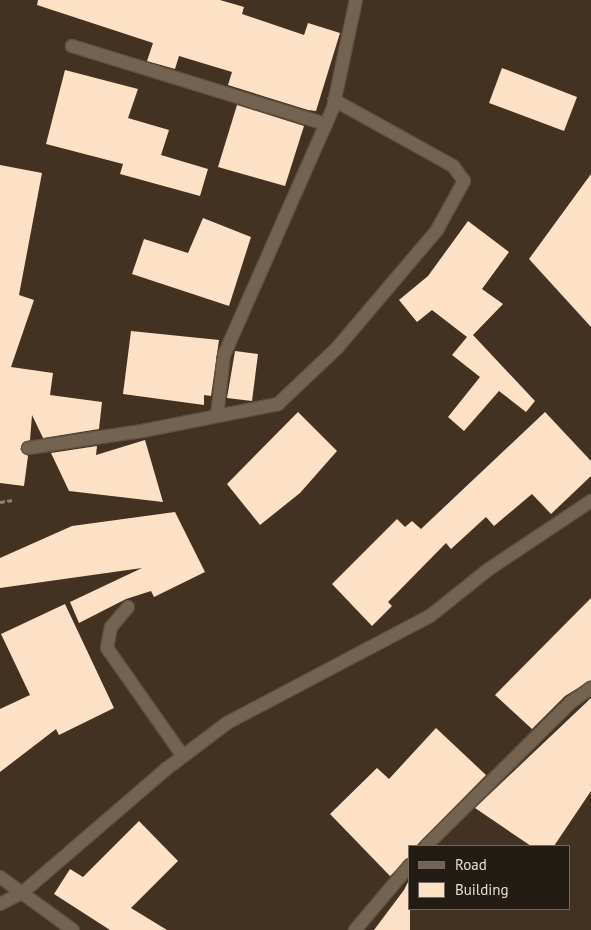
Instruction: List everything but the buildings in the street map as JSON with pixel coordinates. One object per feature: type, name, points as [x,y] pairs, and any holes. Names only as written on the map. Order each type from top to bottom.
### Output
[{"type":"street","points":[[217,416],[224,355],[326,124],[334,100],[356,0]]},
{"type":"street","points":[[72,46],[326,124]]},
{"type":"street","points":[[28,448],[278,404],[330,354],[436,230],[464,181],[453,166],[334,100]]},
{"type":"street","points":[[0,904],[22,893],[183,756],[260,704],[430,616],[489,569],[591,501]]},
{"type":"street","points":[[128,606],[112,627],[107,648],[183,756]]},
{"type":"street","points":[[427,845],[570,703],[591,688]]},
{"type":"street","points":[[355,930],[408,867]]},
{"type":"street","points":[[0,877],[73,930]]},
{"type":"path","points":[[0,502],[13,500]]}]
